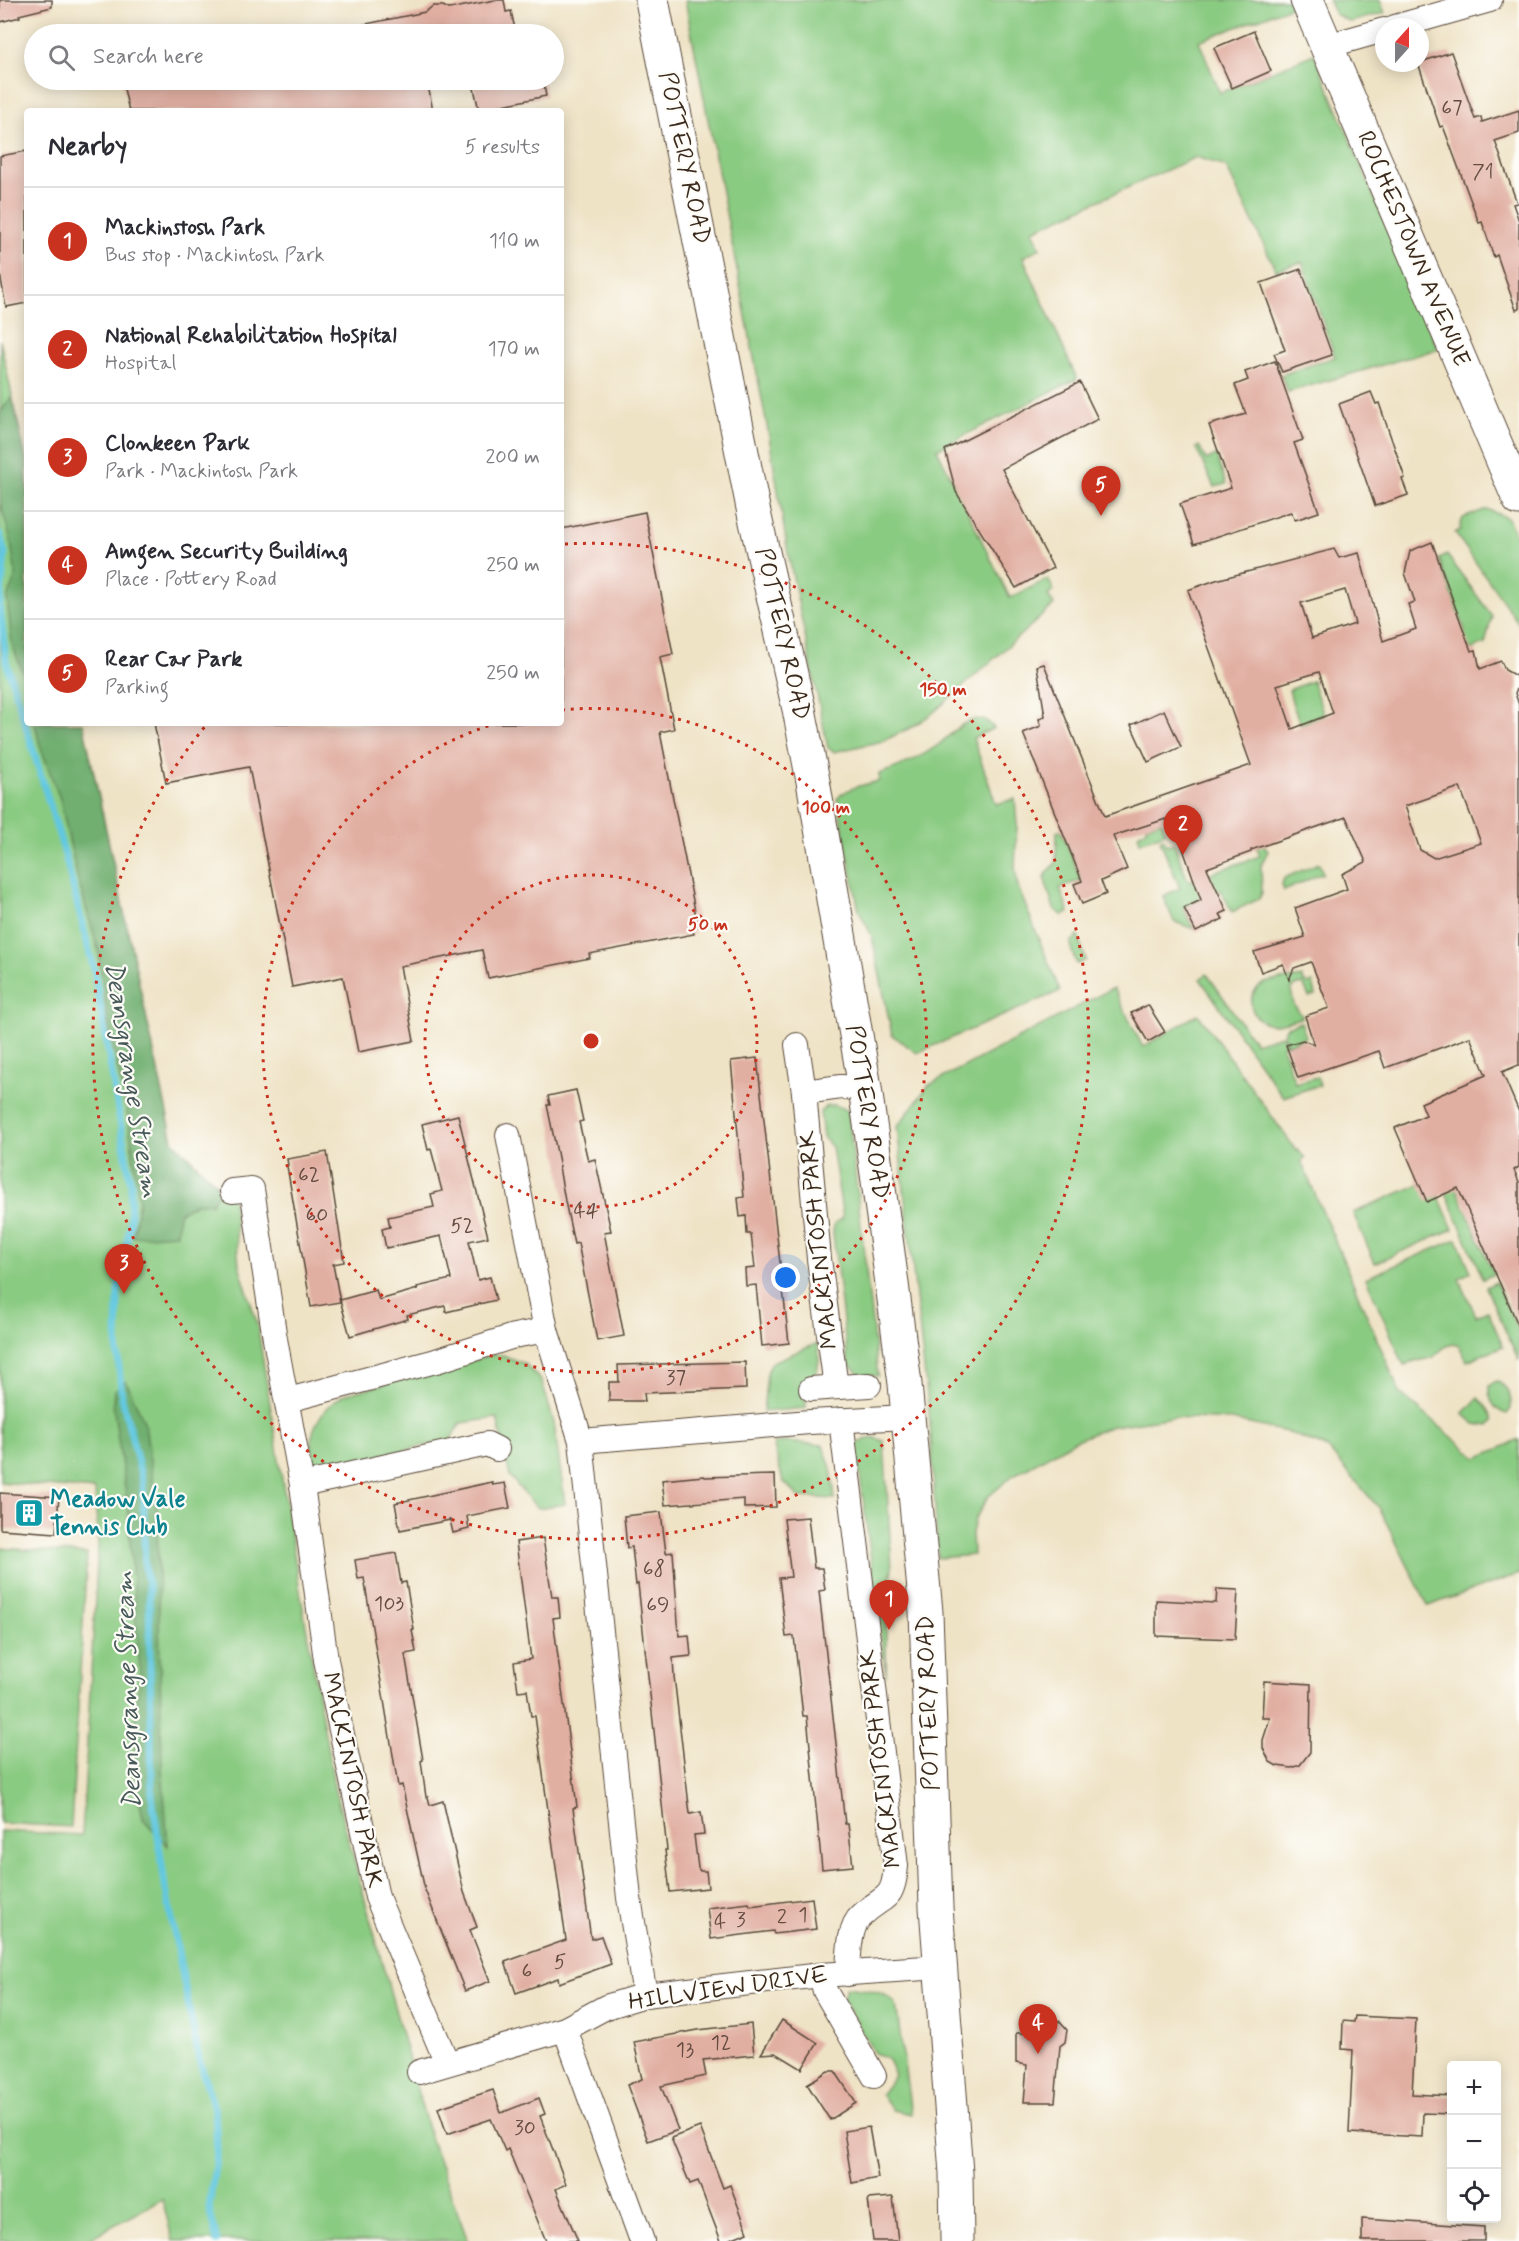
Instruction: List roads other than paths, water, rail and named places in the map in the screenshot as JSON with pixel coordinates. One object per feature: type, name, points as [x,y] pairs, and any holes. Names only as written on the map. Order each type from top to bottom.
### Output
[{"type":"street","name":"POTTERY ROAD","points":[[652,0],[754,513],[800,709],[865,1088],[903,1373],[926,1612],[940,1967],[956,2173],[957,2241]]},
{"type":"street","name":"ROCHESTOWN AVENUE","points":[[1307,0],[1519,499]]},
{"type":"street","points":[[1427,18],[1490,0]]},
{"type":"street","points":[[1327,46],[1375,33]]},
{"type":"street","name":"MACKINTOSH PARK","points":[[797,1045],[804,1092],[819,1259],[836,1387]]},
{"type":"street","points":[[804,1092],[865,1088]]},
{"type":"street","points":[[508,1135],[546,1330],[581,1441],[629,1898],[645,1995]]},
{"type":"street","name":"MACKINTOSH PARK","points":[[232,1191],[252,1190],[275,1339],[302,1485],[326,1660],[377,1897],[447,2063]]},
{"type":"street","points":[[288,1400],[436,1361],[514,1336],[546,1330]]},
{"type":"street","points":[[811,1389],[869,1385]]},
{"type":"street","points":[[581,1441],[841,1420],[907,1417]]},
{"type":"street","name":"MACKINTOSH PARK","points":[[841,1420],[896,1866],[895,1885],[884,1900],[859,1917],[849,1943],[848,1974]]},
{"type":"street","points":[[302,1485],[487,1444],[496,1449]]},
{"type":"street","name":"HILLVIEW DRIVE","points":[[419,2072],[565,2029],[606,2007],[645,1995],[821,1975],[940,1967]]},
{"type":"street","points":[[821,1975],[825,1991],[874,2076]]},
{"type":"street","points":[[565,2029],[642,2241]]},
{"type":"waterway","name":"Deansgrange Stream","points":[[0,534],[5,554],[0,603]]},
{"type":"waterway","name":"Deansgrange Stream","points":[[0,609],[6,661],[24,720]]},
{"type":"waterway","name":"Deansgrange Stream","points":[[26,726],[65,855],[94,970],[131,1185],[130,1224],[118,1292],[117,1346],[122,1398],[143,1483],[145,1568],[149,1590],[152,1796],[165,1885],[199,2059],[215,2112],[217,2151],[209,2208],[217,2241]]},
{"type":"place","name":"Rear Car Park","points":[[1101,516]]},
{"type":"place","name":"National Rehabilitation Hospital","points":[[1183,855]]},
{"type":"place","name":"Clonkeen Park","points":[[124,1294]]},
{"type":"place","name":"Meadow Vale Tennis Club","points":[[29,1513]]},
{"type":"place","name":"Mackinstosh Park","points":[[889,1630]]},
{"type":"place","name":"Amgen Security Building","points":[[1038,2054]]}]
